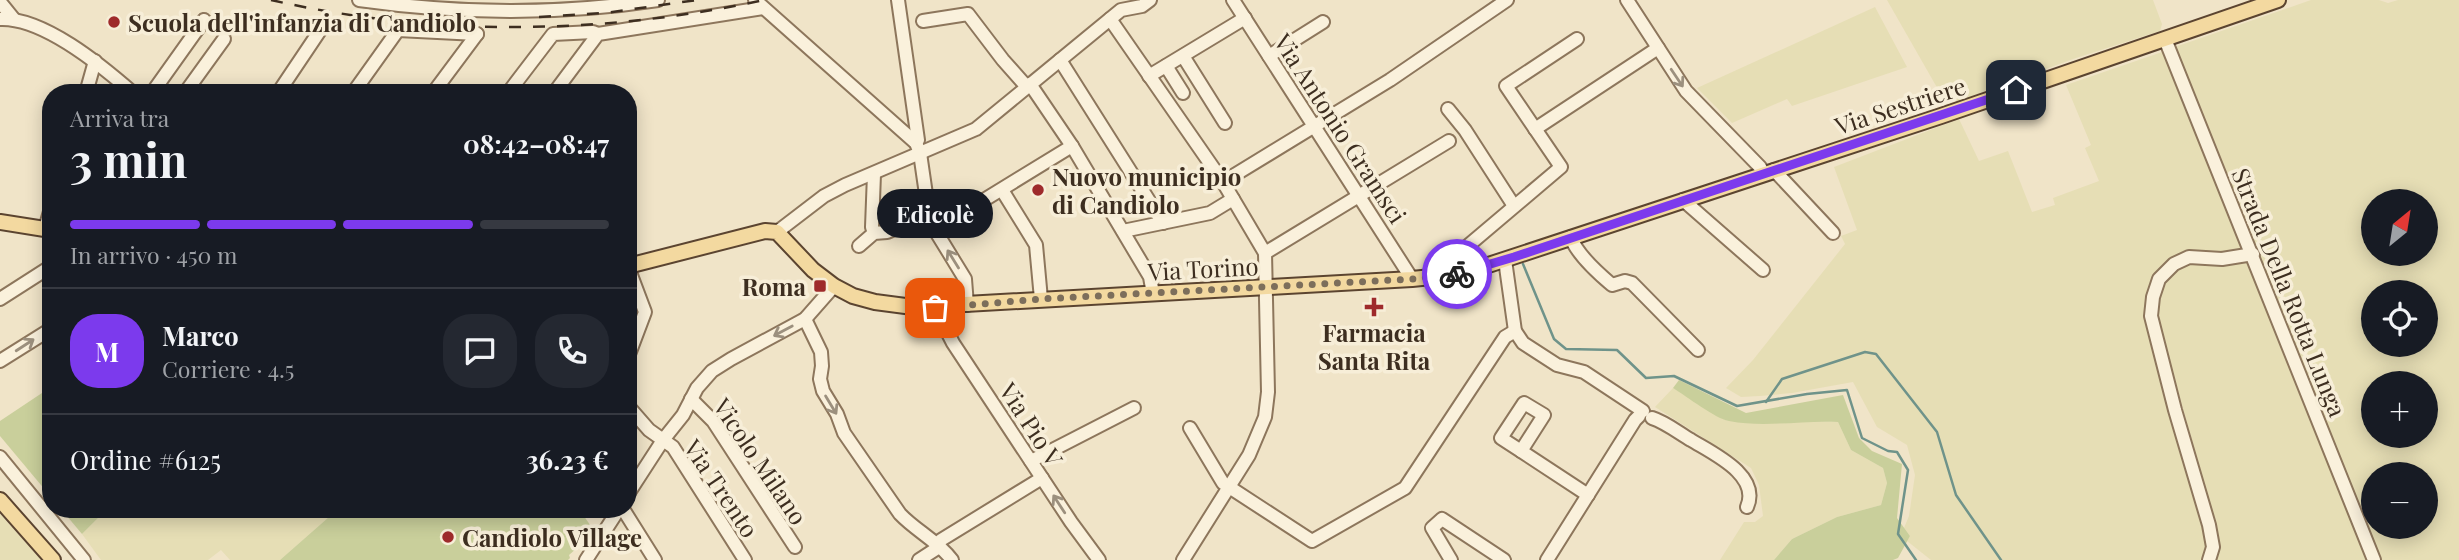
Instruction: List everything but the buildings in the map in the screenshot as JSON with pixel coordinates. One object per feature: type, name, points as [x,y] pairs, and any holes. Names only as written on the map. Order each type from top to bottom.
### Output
[{"type":"main road","name":"Via Sestriere","points":[[1769,171],[1941,116],[2278,0]]},
{"type":"main road","name":"Via Torino","points":[[777,232],[813,270],[853,296],[874,302],[935,308],[1041,299],[1412,279],[1461,274],[1769,171]]},
{"type":"main road","points":[[0,222],[42,228]]},
{"type":"main road","points":[[637,264],[765,230],[777,232]]},
{"type":"main road","points":[[0,500],[53,560]]},
{"type":"street","points":[[359,0],[582,9],[658,0]]},
{"type":"street","points":[[898,0],[929,215],[935,230],[965,279],[967,305]]},
{"type":"street","points":[[777,232],[824,196],[874,174],[918,148],[976,129],[1121,10],[1142,6],[1150,0]]},
{"type":"street","name":"Via Antonio Gramsci","points":[[1233,0],[1412,279]]},
{"type":"street","points":[[1223,182],[1390,80],[1507,0]]},
{"type":"street","points":[[1627,0],[1693,99],[1760,167],[1769,171],[1833,233]]},
{"type":"street","points":[[0,2],[6,19],[24,20],[42,29],[95,61],[122,84]]},
{"type":"street","points":[[515,84],[553,34],[598,34],[759,4],[860,91],[918,148]]},
{"type":"street","points":[[923,21],[968,14],[1003,60],[1029,85],[1072,146],[1123,231],[1150,277],[1153,294]]},
{"type":"street","points":[[1149,76],[1245,18]]},
{"type":"street","points":[[1110,19],[1223,182],[1265,253],[1268,312],[1268,392],[1265,417],[1249,455],[1183,560]]},
{"type":"street","points":[[159,84],[204,20]]},
{"type":"street","points":[[284,84],[325,23]]},
{"type":"street","points":[[1269,56],[1323,23]]},
{"type":"street","points":[[359,84],[398,30],[477,34],[440,84]]},
{"type":"street","points":[[561,84],[598,34]]},
{"type":"street","points":[[192,84],[224,39]]},
{"type":"street","points":[[1431,277],[1561,167],[1506,86],[1577,39]]},
{"type":"street","name":"Strada Della Rotta Lunga","points":[[2165,39],[2374,560]]},
{"type":"street","points":[[1535,129],[1658,48]]},
{"type":"street","points":[[1183,56],[1225,123]]},
{"type":"street","points":[[1060,60],[1163,223]]},
{"type":"street","points":[[89,84],[95,61]]},
{"type":"street","points":[[1166,66],[1183,93]]},
{"type":"street","points":[[1448,109],[1465,130],[1514,206]]},
{"type":"street","points":[[1265,253],[1449,141]]},
{"type":"street","points":[[935,230],[1005,194],[1072,146]]},
{"type":"street","points":[[874,174],[874,233]]},
{"type":"street","points":[[1005,194],[1036,245],[1041,299]]},
{"type":"street","points":[[1123,231],[1210,213],[1233,200]]},
{"type":"street","points":[[1683,200],[1763,270]]},
{"type":"street","points":[[859,246],[874,233],[887,232],[929,215]]},
{"type":"street","points":[[1571,237],[1574,247],[1597,272],[1612,285],[1625,281],[1632,283],[1698,350]]},
{"type":"street","points":[[2209,560],[2213,547],[2209,525],[2151,316],[2153,297],[2159,279],[2174,264],[2189,257],[2222,259],[2253,254]]},
{"type":"street","points":[[1505,260],[1515,331],[1523,343],[1551,361],[1584,372],[1644,417],[1735,469],[1749,492],[1747,507]]},
{"type":"street","points":[[0,299],[42,272]]},
{"type":"street","points":[[637,480],[683,415],[697,388],[712,371],[805,319],[834,286]]},
{"type":"street","points":[[637,290],[645,312],[637,333]]},
{"type":"street","name":"Via Pio V","points":[[935,308],[953,342],[1099,560]]},
{"type":"street","points":[[805,319],[821,352],[821,386],[844,433],[900,514],[952,560]]},
{"type":"street","points":[[1190,428],[1229,489],[1312,541],[1405,488],[1505,337],[1515,331]]},
{"type":"street","points":[[0,361],[42,335]]},
{"type":"street","name":"Vicolo Milano","points":[[691,399],[713,421],[795,547]]},
{"type":"street","points":[[1031,461],[1134,408]]},
{"type":"street","name":"Via Trento","points":[[637,416],[649,430],[673,447],[745,560]]},
{"type":"street","points":[[1547,560],[1629,432],[1644,417]]},
{"type":"street","points":[[1521,451],[1588,495]]},
{"type":"street","points":[[0,457],[42,508]]},
{"type":"street","points":[[919,560],[936,549],[942,540],[1042,478]]},
{"type":"street","points":[[50,518],[84,560]]},
{"type":"street","points":[[586,557],[614,518]]},
{"type":"street","points":[[627,518],[655,560]]},
{"type":"street","points":[[1451,560],[1432,528],[1443,519],[1504,560]]},
{"type":"shaded area","points":[[1887,0],[2153,0],[2162,24],[2160,31],[1947,105]]},
{"type":"shaded area","points":[[2311,0],[2379,0],[2388,3],[2398,0],[2459,0],[2459,560],[2381,560],[2373,539],[2438,539],[2438,462],[2361,462],[2361,510],[2175,47]]},
{"type":"shaded area","points":[[1875,7],[1907,67],[1792,106],[1787,99],[1732,123],[1697,88]]},
{"type":"shaded area","points":[[2168,50],[2242,237],[2239,253],[2181,252],[2157,274],[2150,289],[2205,515],[2208,550],[2205,560],[1931,560],[1907,541],[1910,536],[1904,528],[1909,516],[1915,475],[1907,445],[1877,427],[1853,382],[1792,393],[1741,397],[1726,388],[1753,360],[1845,244],[1841,236],[1857,230],[1834,167],[1959,119],[1979,161],[2008,151],[2032,212],[2055,205],[2053,198],[2099,181],[2085,148],[2091,145],[2066,85]]},
{"type":"shaded area","points":[[2186,261],[2249,261],[2369,560],[2216,560],[2219,552],[2212,513],[2160,326],[2158,300],[2165,278]]},
{"type":"shaded area","points":[[1673,388],[1727,421],[1838,422],[1851,450],[1883,468],[1887,483],[1881,505],[1837,517],[1792,539],[1774,560],[1720,560],[1744,522],[1755,522],[1763,516],[1759,485],[1751,468],[1655,407]]},
{"type":"shaded area","points":[[0,514],[41,560],[0,560]]},
{"type":"shaded area","points":[[98,518],[328,518],[280,560],[230,560],[221,550],[208,560],[101,560],[82,534]]},
{"type":"green space","points":[[1679,380],[1746,413],[1843,395],[1859,438],[1872,451],[1902,464],[1897,518],[1910,536],[1898,558],[1774,560],[1792,539],[1837,517],[1881,505],[1887,483],[1883,468],[1851,450],[1838,422],[1756,424],[1729,421],[1709,412],[1673,388]]},
{"type":"green space","points":[[42,393],[42,486],[0,436],[0,421]]},
{"type":"green space","points":[[69,518],[98,518],[82,534]]},
{"type":"green space","name":"Candiolo Village","points":[[328,518],[585,518],[595,532],[569,555],[568,560],[280,560]]},
{"type":"waterway","points":[[1523,264],[1554,339],[1566,349],[1617,350],[1646,378],[1674,376],[1737,406],[1847,390],[1862,438],[1888,451],[1897,452],[1908,470],[1898,534],[1916,560]]},
{"type":"waterway","points":[[1766,402],[1782,379],[1865,352],[1876,354],[1937,432],[1956,495],[2001,560]]},
{"type":"railway","points":[[271,0],[393,21],[517,27],[641,20],[764,0]]},
{"type":"railway","points":[[539,17],[605,13],[697,0]]},
{"type":"way so far","points":[[935,308],[1457,274]]},
{"type":"place","name":"Scuola dell'infanzia di Candiolo","points":[[114,22]]},
{"type":"place","name":"Nuovo municipio di Candiolo","points":[[1038,190]]},
{"type":"place","name":"Roma","points":[[820,286]]},
{"type":"place","name":"Farmacia Santa Rita","points":[[1374,307]]},
{"type":"place","name":"Edicolè","points":[[935,308]]},
{"type":"place","name":"Candiolo Village","points":[[448,537]]},
{"type":"route","points":[[1457,274],[2016,90]]}]
